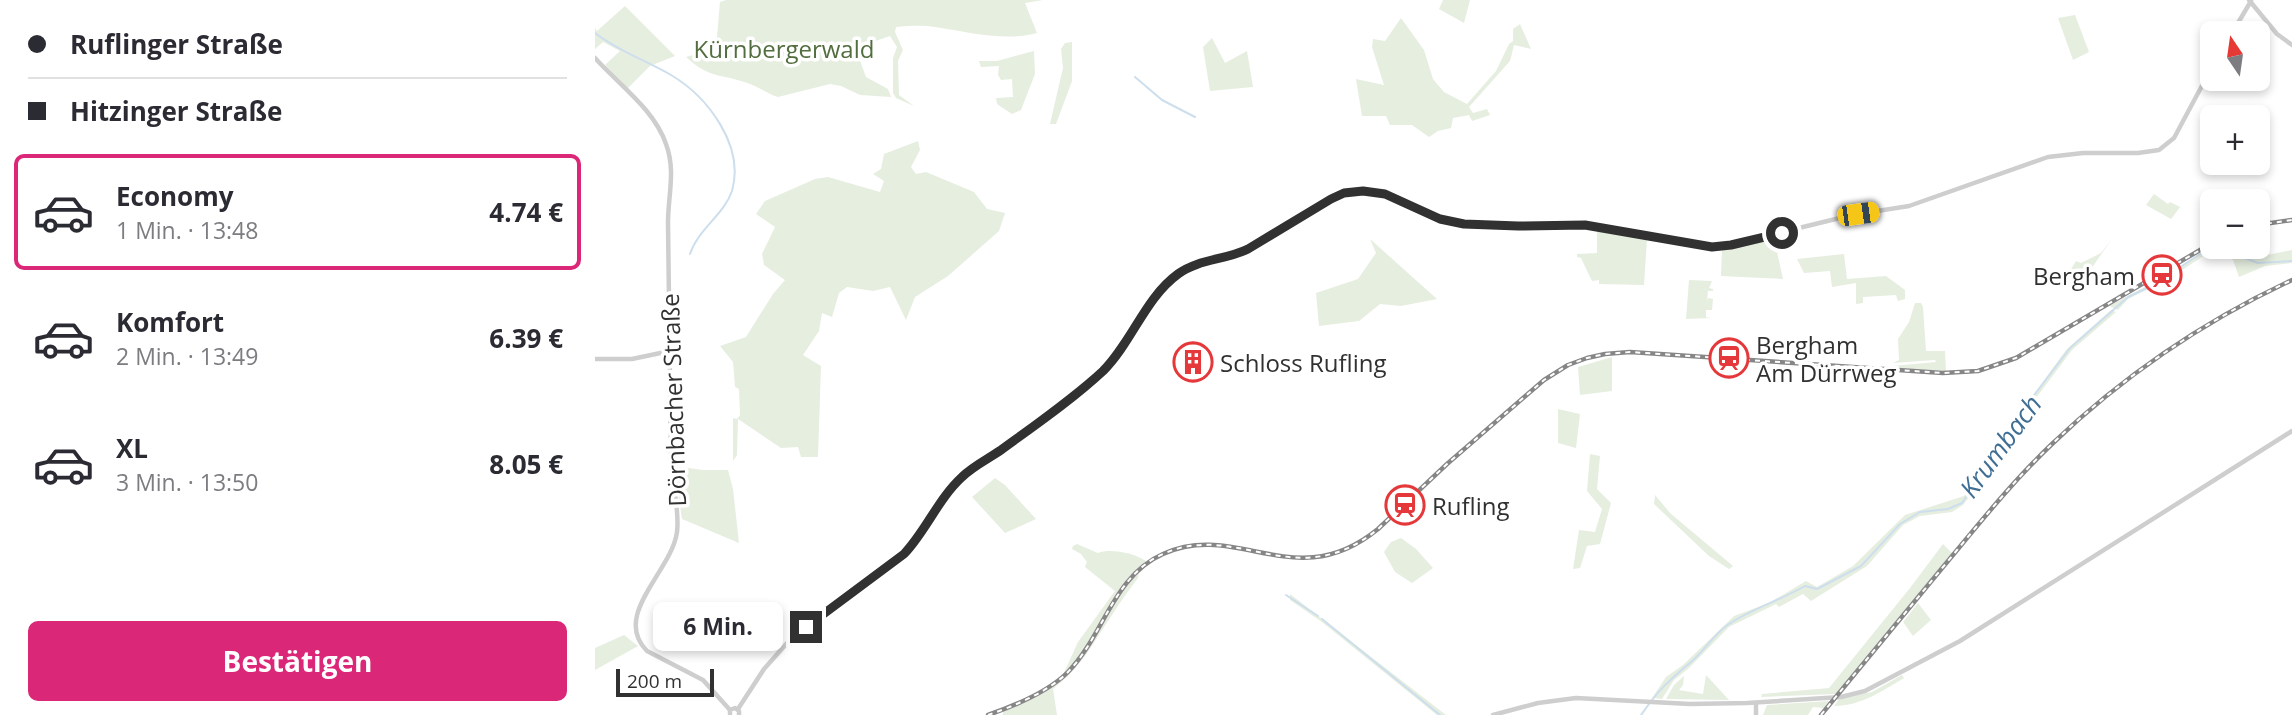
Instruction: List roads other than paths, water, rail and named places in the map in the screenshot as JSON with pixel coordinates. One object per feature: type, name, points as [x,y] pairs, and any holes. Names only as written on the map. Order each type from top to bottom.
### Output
[{"type":"street","points":[[2239,21],[2250,1],[2277,34],[2292,45]]},
{"type":"street","name":"Dörnbacher Straße","points":[[595,58],[655,122],[665,140],[673,178],[668,219],[671,464],[677,529],[669,558],[637,611],[635,632],[647,651],[702,680],[730,712]]},
{"type":"street","points":[[730,712],[738,712],[764,669],[788,642],[909,548],[954,484],[966,473],[1012,442],[1102,372],[1120,351],[1160,292],[1177,274],[1195,265],[1243,251],[1344,193],[1380,193],[1440,219],[1459,224],[1585,225],[1700,246],[1731,245],[1843,217],[1909,206],[2048,157],[2159,150],[2176,135],[2200,90]]},
{"type":"street","points":[[595,359],[632,359],[670,351]]},
{"type":"street","points":[[1493,715],[1565,699],[1756,703],[1858,694],[1946,648],[2177,507],[2292,431]]},
{"type":"street","points":[[1756,703],[1756,715]]},
{"type":"waterway","points":[[595,33],[685,84],[710,110],[728,140],[735,174],[732,191],[690,254]]},
{"type":"waterway","points":[[1135,77],[1162,100],[1195,117]]},
{"type":"waterway","name":"Krumbach","points":[[1652,700],[1721,630],[1735,620],[1805,586],[1817,589],[1861,566],[1900,524],[1920,512],[1948,509],[1962,503],[2032,398],[2070,348],[2128,297],[2155,284],[2200,254]]},
{"type":"waterway","name":"Krumbach","points":[[2247,259],[2258,263],[2292,261]]},
{"type":"waterway","points":[[1286,595],[1318,616]]},
{"type":"waterway","points":[[1322,619],[1440,715]]},
{"type":"waterway","name":"Krumbach","points":[[1641,715],[1649,704]]},
{"type":"railway","points":[[2270,223],[2292,220]]},
{"type":"railway","points":[[988,715],[1041,692],[1068,672],[1091,641],[1120,591],[1146,564],[1163,554],[1190,546],[1217,545],[1294,557],[1320,556],[1348,548],[1378,529],[1447,464],[1544,380],[1568,365],[1605,354],[1630,352],[1943,373],[1978,371],[2016,358],[2200,250]]},
{"type":"railway","points":[[1821,715],[2023,473],[2079,419],[2165,352],[2227,314],[2292,280]]},
{"type":"place","name":"Bergham","points":[[2162,275]]},
{"type":"place","name":"Bergham Am Dürrweg","points":[[1729,358]]},
{"type":"place","name":"Schloss Rufling","points":[[1193,362]]},
{"type":"place","name":"Rufling","points":[[1405,505]]},
{"type":"park label","name":"Kürnbergerwald","points":[[784,48]]}]
